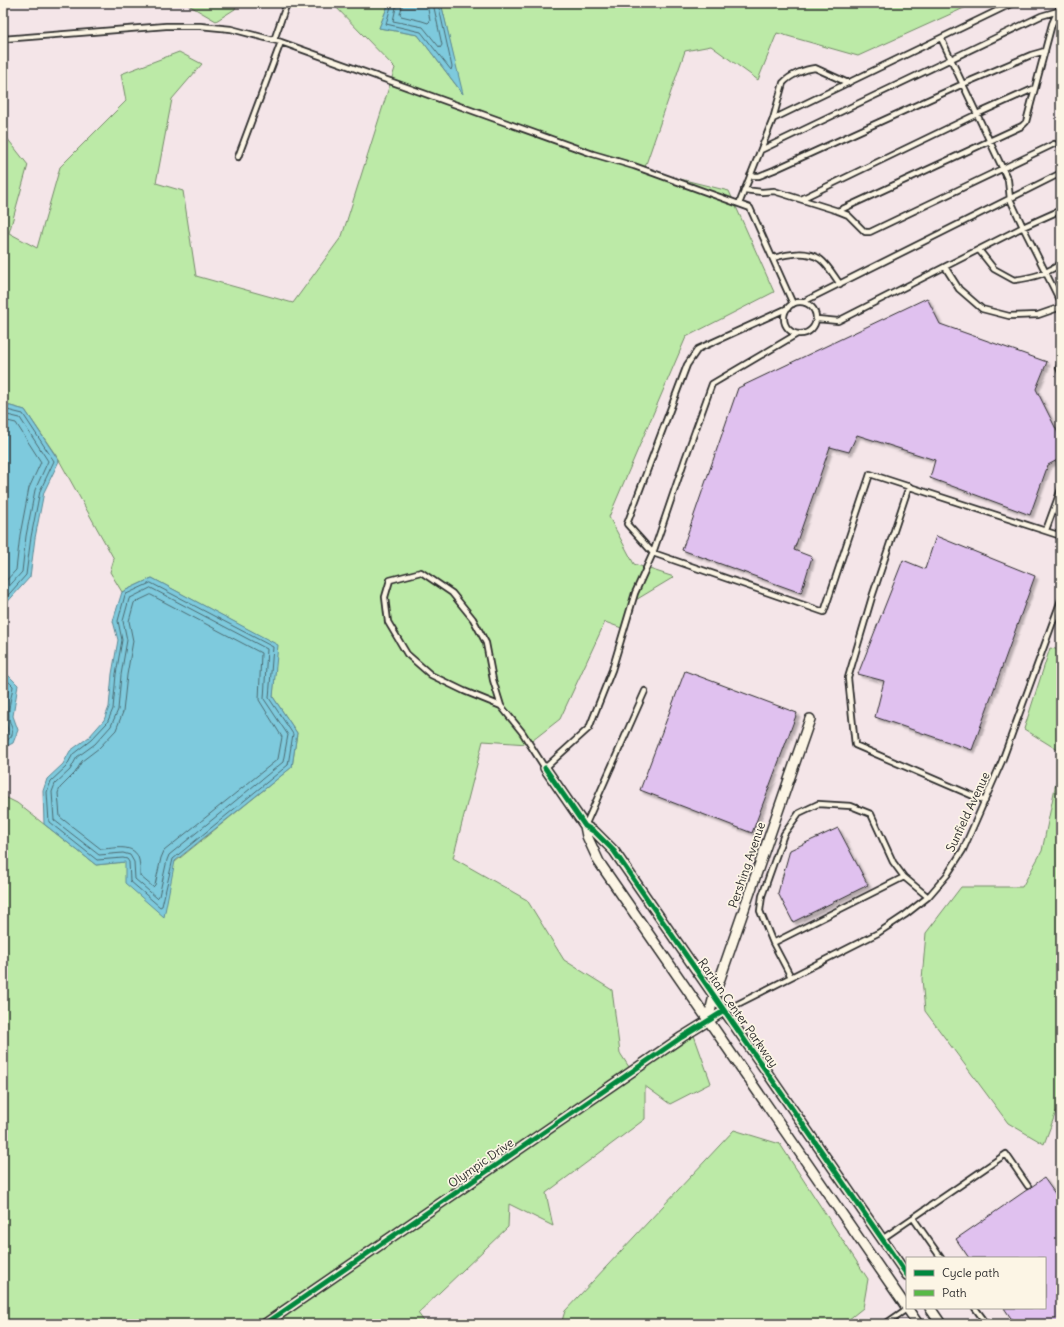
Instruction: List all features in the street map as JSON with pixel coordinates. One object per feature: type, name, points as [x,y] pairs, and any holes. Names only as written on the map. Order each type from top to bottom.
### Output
[{"type":"street","name":"Pershing Avenue","points":[[708,1020],[714,996],[810,719]]},
{"type":"street","name":"Raritan Center Parkway","points":[[545,768],[585,826],[590,845],[599,862],[906,1307]]},
{"type":"street","name":"Raritan Center Parkway","points":[[585,826],[599,835],[614,852],[906,1274]]},
{"type":"street","name":"Olympic Drive","points":[[265,1324],[675,1041],[724,1011]]},
{"type":"street","name":"Raritan Center Parkway","points":[[908,1309],[918,1324]]},
{"type":"street","points":[[931,1309],[941,1324]]},
{"type":"lane","points":[[274,40],[287,3]]},
{"type":"lane","points":[[773,119],[1013,3]]},
{"type":"lane","points":[[838,211],[1022,126],[1026,122],[1052,24],[1061,4]]},
{"type":"lane","points":[[761,150],[951,58],[1041,16],[1058,11]]},
{"type":"lane","points":[[3,39],[166,26],[193,26],[231,29],[280,42],[593,154],[634,166],[750,208],[793,304]]},
{"type":"lane","points":[[941,38],[1008,180],[1010,199],[1022,227],[1061,303]]},
{"type":"lane","points":[[238,157],[280,42]]},
{"type":"lane","points":[[750,176],[759,176],[774,170],[963,84],[1030,55],[1045,51]]},
{"type":"lane","points":[[739,204],[773,119],[783,83],[787,78],[815,68],[848,83]]},
{"type":"lane","points":[[801,199],[977,114],[1035,88]]},
{"type":"lane","points":[[744,190],[762,192],[774,191],[838,211],[848,215],[864,232],[870,232],[1054,144]]},
{"type":"lane","points":[[1061,173],[804,302],[793,304],[788,308],[698,349],[687,365],[627,524],[654,553],[824,612],[870,474],[1061,536]]},
{"type":"lane","points":[[817,318],[838,321],[1022,227],[1061,210]]},
{"type":"lane","points":[[979,250],[994,269],[1014,280],[1037,277],[1061,264]]},
{"type":"lane","points":[[773,258],[802,254],[820,259],[830,269],[840,284]]},
{"type":"lane","points":[[945,267],[959,289],[982,308],[1009,316],[1038,315],[1061,307]]},
{"type":"lane","points":[[788,308],[785,313],[785,323],[791,332],[805,334],[814,328],[817,318],[813,308],[804,302]]},
{"type":"lane","points":[[501,706],[464,691],[431,674],[407,654],[388,622],[385,598],[390,580],[421,572],[452,593],[473,618],[486,643],[493,680],[501,706],[522,732],[545,768],[589,728],[612,670],[635,593],[654,553],[712,384],[797,334]]},
{"type":"lane","points":[[1061,361],[1059,368],[1061,372]]},
{"type":"lane","points":[[909,486],[872,597],[848,678],[855,745],[985,801]]},
{"type":"lane","points":[[1046,530],[1061,489]]},
{"type":"lane","name":"Sunfield Avenue","points":[[724,1011],[878,933],[928,897],[947,875],[963,850],[985,801],[1059,613],[1061,600]]},
{"type":"lane","points":[[585,826],[645,690]]},
{"type":"lane","points":[[790,977],[773,943],[760,911],[762,896],[784,834],[799,813],[818,804],[850,806],[871,814],[894,862],[904,877],[928,897]]},
{"type":"lane","points":[[773,943],[904,877]]},
{"type":"lane","points":[[882,1239],[1006,1154],[1028,1186]]},
{"type":"lane","points":[[913,1218],[940,1257]]},
{"type":"lane","points":[[885,1324],[906,1309]]},
{"type":"lane","points":[[977,1309],[986,1324]]},
{"type":"shaded area","points":[[3,3],[1061,3],[1061,1324],[3,1324]]},
{"type":"green space","points":[[185,3],[237,3],[235,9],[216,21]]},
{"type":"green space","points":[[332,3],[389,3],[379,28],[418,35],[462,93],[441,3],[975,3],[858,56],[777,33],[758,80],[711,46],[685,51],[644,170],[729,191],[774,292],[686,337],[609,517],[634,564],[674,577],[629,604],[627,630],[605,622],[560,719],[528,744],[483,741],[453,858],[527,900],[564,960],[612,990],[620,1053],[629,1067],[691,1027],[711,1083],[670,1104],[645,1086],[645,1119],[546,1193],[553,1226],[509,1204],[508,1227],[418,1313],[426,1324],[3,1324],[3,796],[17,803],[96,865],[125,862],[175,862],[292,767],[297,733],[273,697],[277,645],[152,578],[122,592],[110,572],[114,559],[59,460],[25,410],[3,404],[3,133],[28,165],[9,233],[37,248],[60,167],[126,101],[121,74],[179,52],[202,64],[172,99],[156,183],[183,191],[196,276],[293,303],[342,236],[395,68]]},
{"type":"green space","points":[[1050,648],[1061,650],[1061,752],[1024,729]]},
{"type":"green space","points":[[1061,758],[1061,1099],[1044,1144],[1008,1123],[925,1011],[922,979],[926,933],[961,887],[1022,887],[1042,851]]},
{"type":"green space","points":[[734,1130],[780,1144],[868,1279],[863,1308],[843,1324],[561,1324],[565,1311]]},
{"type":"water","points":[[389,3],[441,3],[463,94],[418,35],[379,28]]},
{"type":"water","points":[[3,404],[25,410],[59,461],[44,492],[35,538],[30,577],[3,607]]},
{"type":"water","points":[[152,578],[278,645],[273,697],[297,733],[292,767],[175,861],[164,917],[125,883],[125,862],[96,865],[44,824],[43,791],[47,779],[63,764],[70,751],[89,737],[104,720],[109,707],[112,674],[118,640],[113,621],[122,592]]},
{"type":"water","points":[[3,670],[18,685],[13,716],[18,730],[13,743],[3,748]]},
{"type":"building","points":[[927,298],[940,324],[1047,362],[1036,389],[1061,439],[1061,458],[1048,465],[1030,515],[930,478],[935,460],[857,435],[849,452],[830,447],[794,550],[812,557],[801,593],[682,550],[738,388]]},
{"type":"building","points":[[936,536],[1035,576],[972,750],[875,717],[884,681],[858,674],[903,560],[925,569]]},
{"type":"building","points":[[685,671],[797,713],[752,833],[640,790]]},
{"type":"building","points":[[838,828],[868,885],[793,922],[778,893],[790,850]]},
{"type":"building","points":[[1044,1178],[1061,1202],[1061,1324],[1015,1324],[1005,1309],[1046,1309],[1046,1257],[968,1257],[956,1239]]},
{"type":"cycle path","points":[[545,768],[585,826],[595,832],[614,851],[906,1274]]},
{"type":"cycle path","points":[[265,1324],[682,1037],[724,1011]]}]
